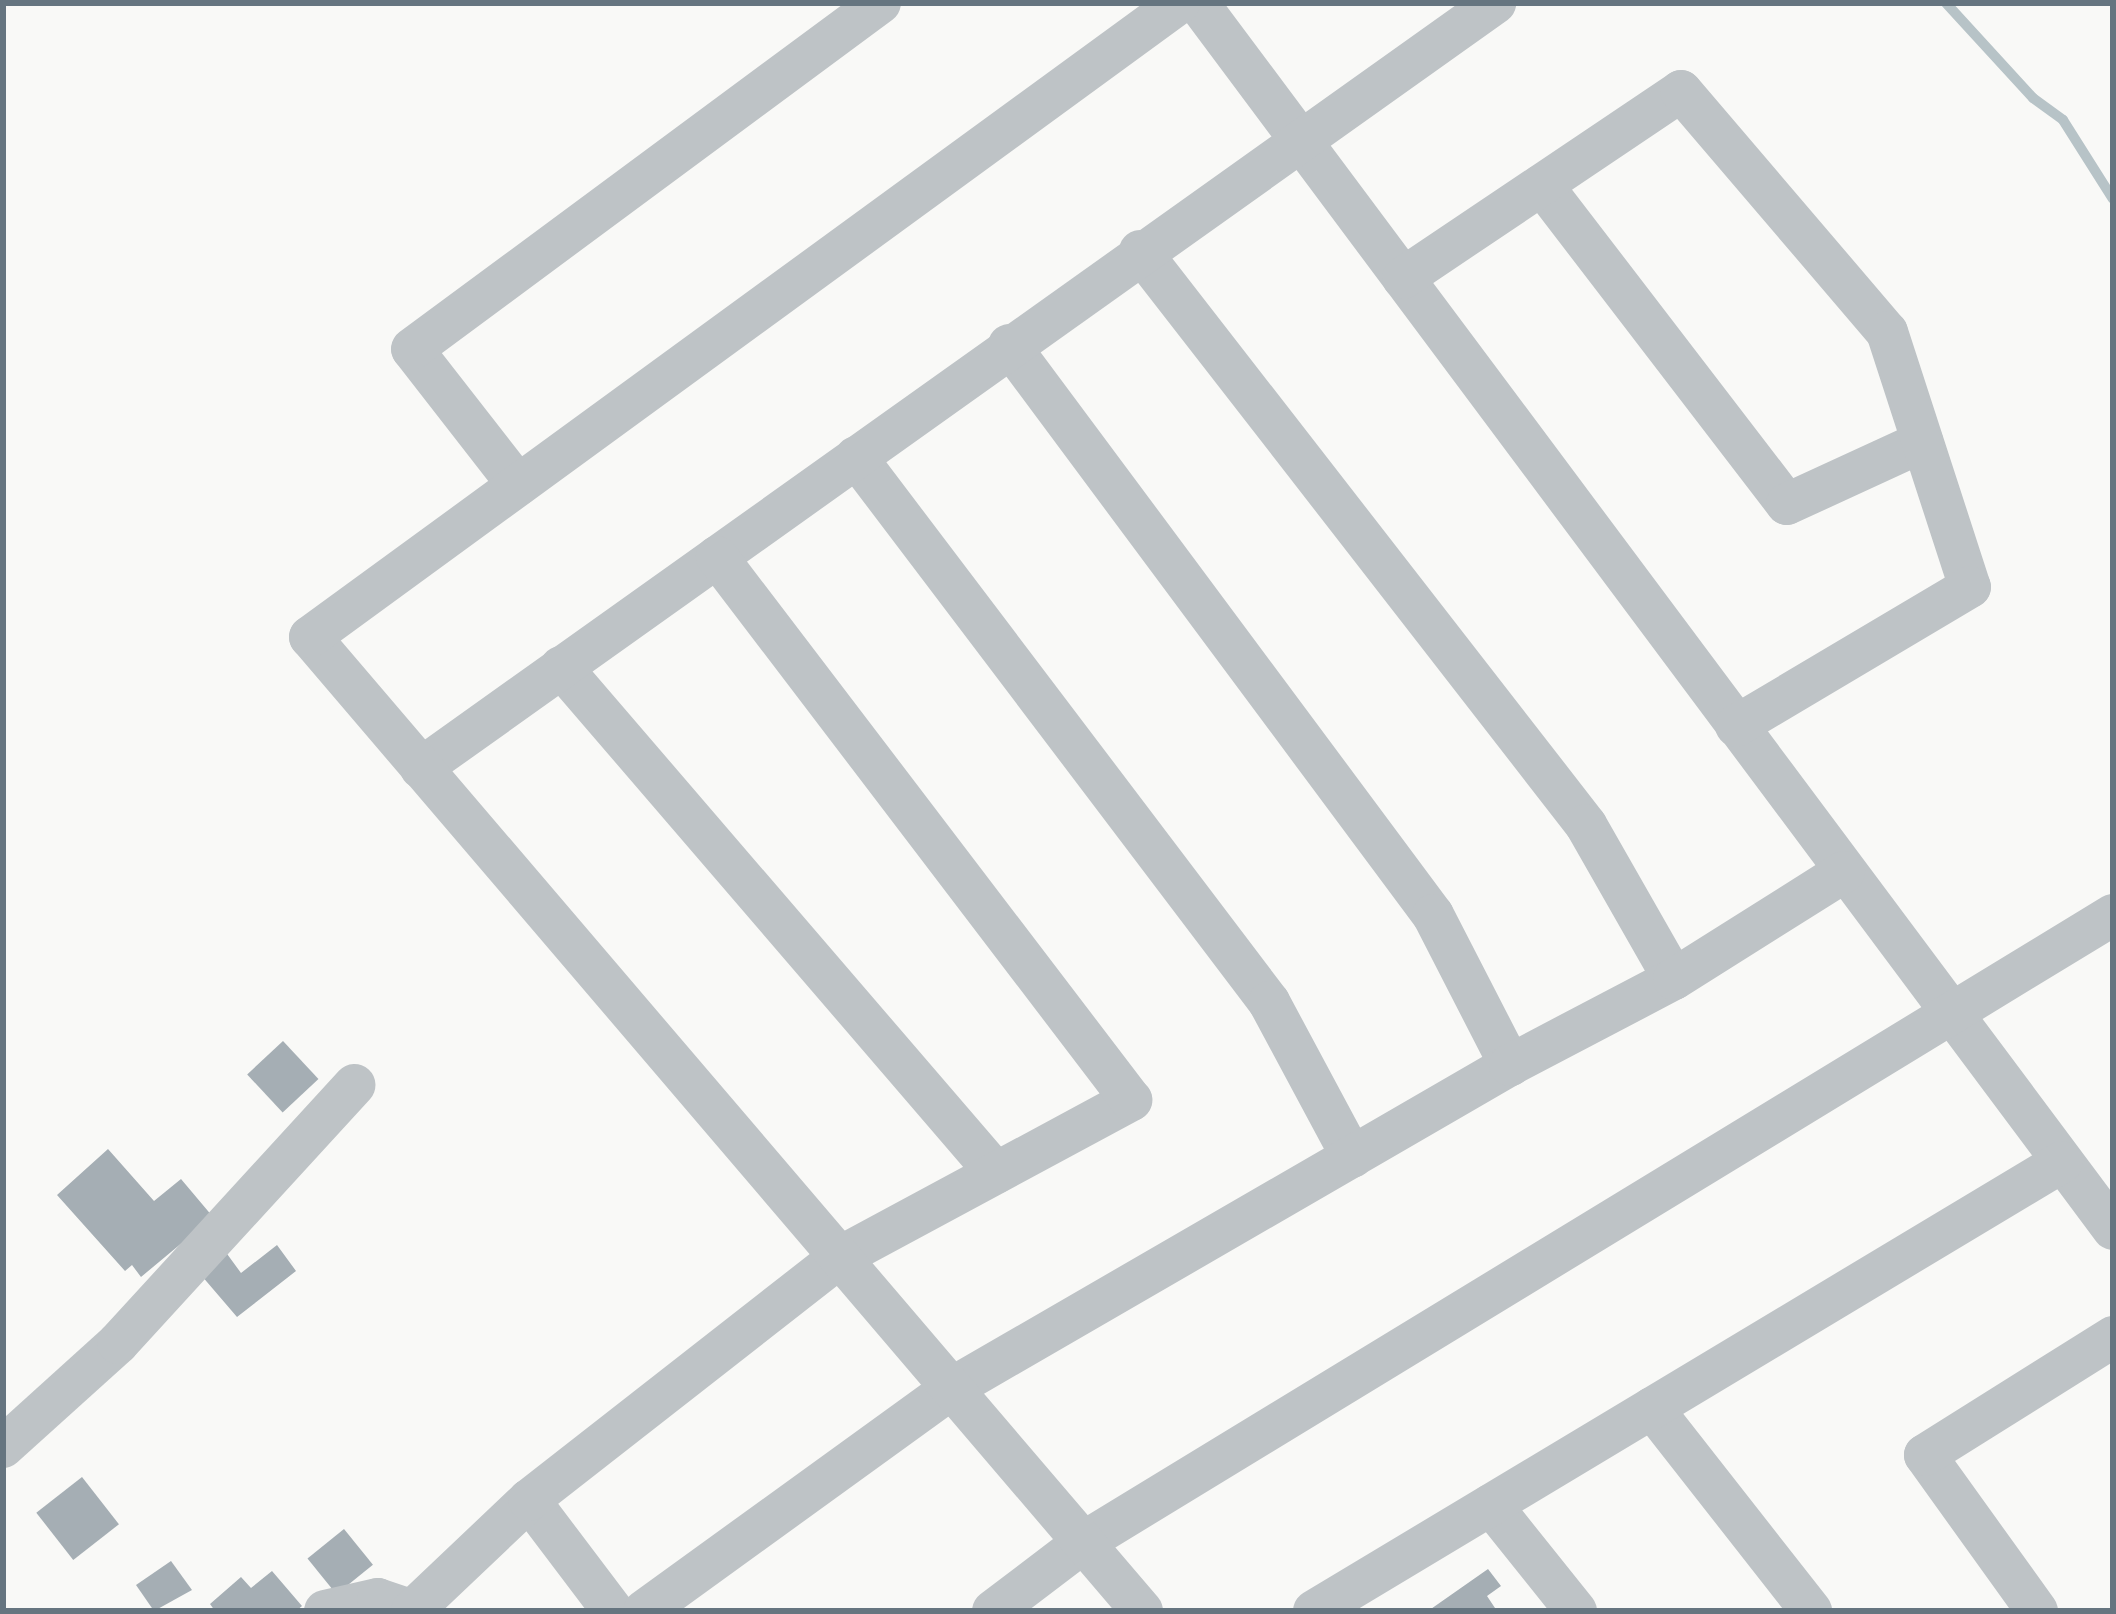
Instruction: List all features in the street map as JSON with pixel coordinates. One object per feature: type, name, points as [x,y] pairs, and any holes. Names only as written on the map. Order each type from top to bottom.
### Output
[{"type":"street","points":[[518,485],[412,350],[880,3]]},
{"type":"street","points":[[1142,1611],[310,637],[1179,3]]},
{"type":"street","points":[[1198,3],[2113,1229]]},
{"type":"street","points":[[421,768],[1140,251],[1495,3]]},
{"type":"street","points":[[1403,278],[1681,91],[1887,332],[1970,587],[1736,727]]},
{"type":"street","points":[[1542,185],[1787,504],[1922,442]]},
{"type":"street","points":[[1140,251],[1586,825],[1674,979]]},
{"type":"street","points":[[1009,346],[1433,915],[1510,1065]]},
{"type":"street","points":[[856,457],[1269,1002],[1352,1157]]},
{"type":"street","points":[[325,1611],[378,1599],[412,1611],[529,1500],[840,1257],[1132,1100],[717,556]]},
{"type":"street","points":[[561,668],[996,1173]]},
{"type":"street","points":[[644,1611],[952,1388],[1510,1065],[1674,979],[1844,872]]},
{"type":"street","points":[[993,1611],[1084,1542],[2113,915]]},
{"type":"street","points":[[3,1447],[118,1343],[354,1085]]},
{"type":"street","points":[[1314,1611],[1363,1599],[1491,1505],[2062,1162]]},
{"type":"street","points":[[2037,1611],[1925,1456],[2113,1337]]},
{"type":"street","points":[[1652,1408],[1811,1611]]},
{"type":"street","points":[[529,1500],[613,1611]]},
{"type":"street","points":[[1491,1505],[1576,1611]]},
{"type":"building","points":[[283,1041],[318,1079],[283,1112],[247,1074]]},
{"type":"building","points":[[108,1149],[154,1201],[181,1179],[213,1217],[141,1277],[132,1265],[125,1271],[57,1195]]},
{"type":"building","points":[[277,1245],[296,1271],[237,1317],[195,1268],[222,1247],[241,1273]]},
{"type":"building","points":[[82,1477],[119,1524],[73,1560],[36,1513]]},
{"type":"building","points":[[344,1529],[373,1565],[336,1594],[307,1559]]},
{"type":"building","points":[[171,1561],[192,1590],[154,1611],[136,1585]]},
{"type":"building","points":[[1488,1569],[1501,1586],[1487,1596],[1497,1611],[1428,1611]]},
{"type":"building","points":[[272,1571],[302,1606],[296,1611],[215,1611],[210,1604],[241,1577],[251,1588]]},
{"type":"waterway","points":[[1946,3],[2033,98],[2063,120],[2113,199]]}]
